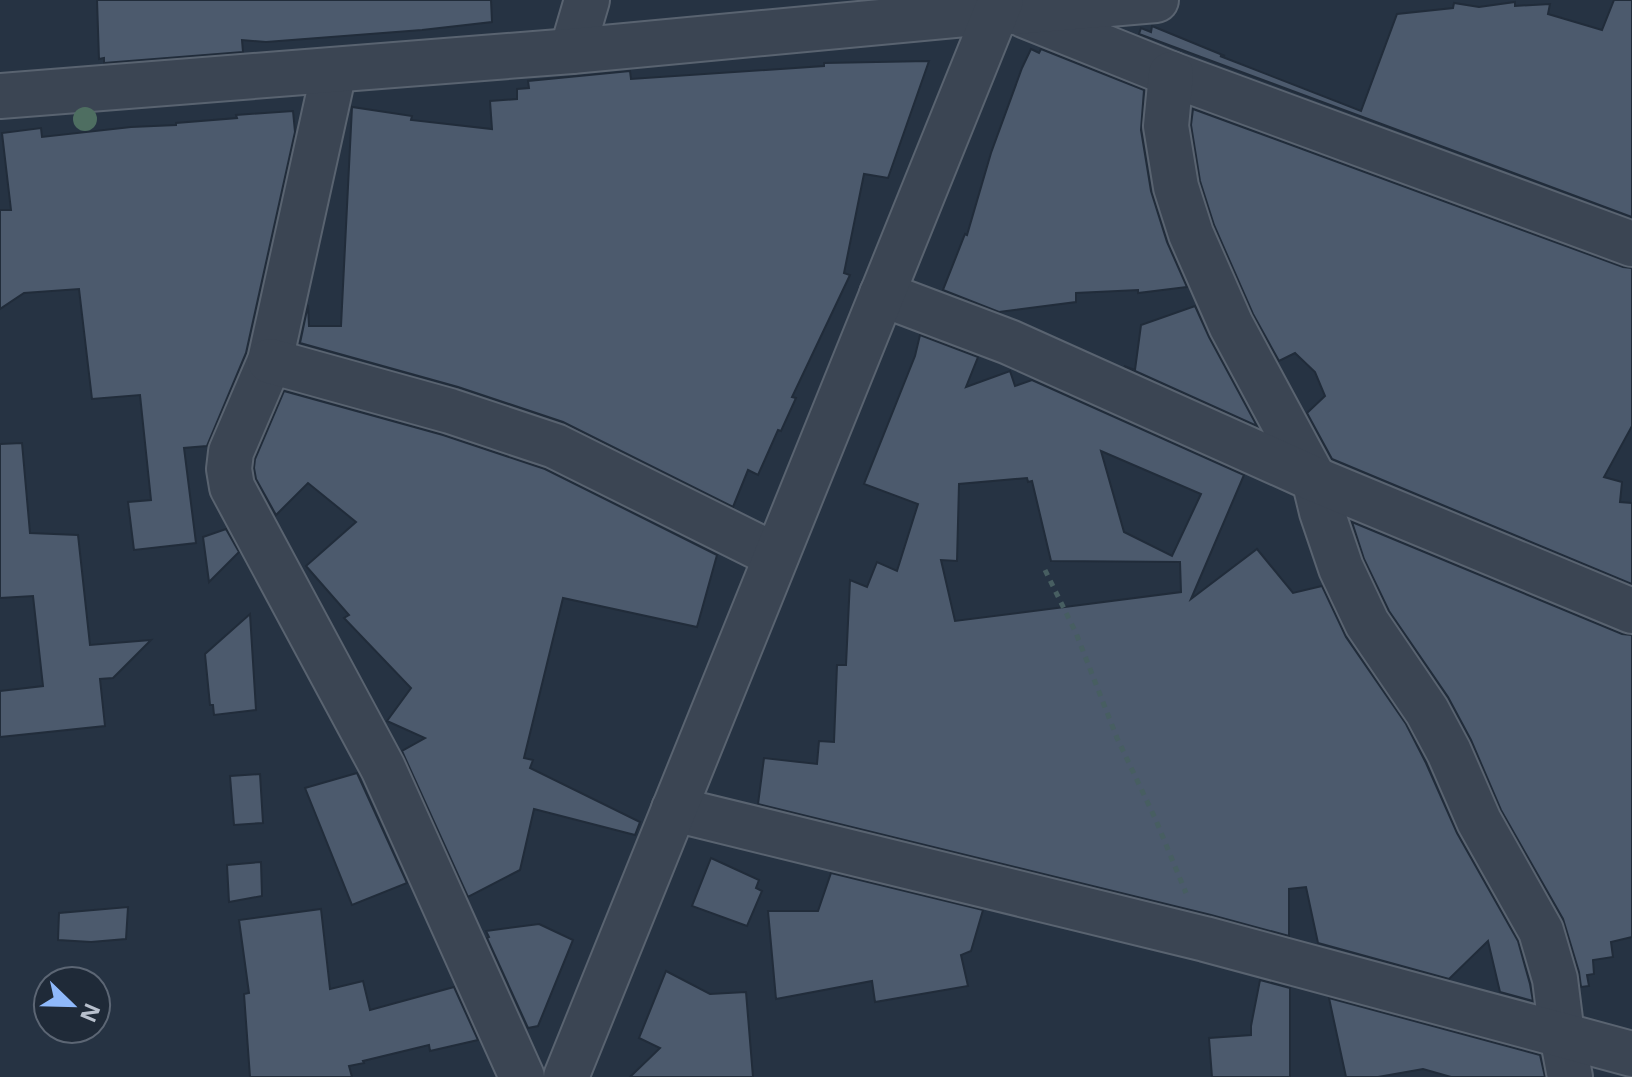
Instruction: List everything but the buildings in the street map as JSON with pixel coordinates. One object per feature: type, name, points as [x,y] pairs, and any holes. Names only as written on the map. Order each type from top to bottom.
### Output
[{"type":"street","points":[[572,51],[587,0]]},
{"type":"street","points":[[0,96],[572,51],[1004,8],[1156,0]]},
{"type":"street","points":[[1004,8],[1171,74],[1632,244]]},
{"type":"street","points":[[576,1070],[674,809],[882,294],[1004,8]]},
{"type":"street","points":[[334,71],[270,361],[231,452],[229,469],[232,487],[383,768],[522,1077]]},
{"type":"street","points":[[1171,74],[1166,126],[1176,187],[1191,234],[1231,325],[1314,479],[1341,568],[1367,623],[1427,711],[1479,821],[1541,931],[1555,979],[1570,1077]]},
{"type":"street","points":[[882,294],[1009,342],[1314,479],[1632,611]]},
{"type":"street","points":[[270,361],[450,411],[555,446],[776,556]]},
{"type":"street","points":[[674,809],[1205,939],[1632,1054]]},
{"type":"path","points":[[1045,570],[1076,633],[1117,738],[1155,818],[1205,939]]}]
